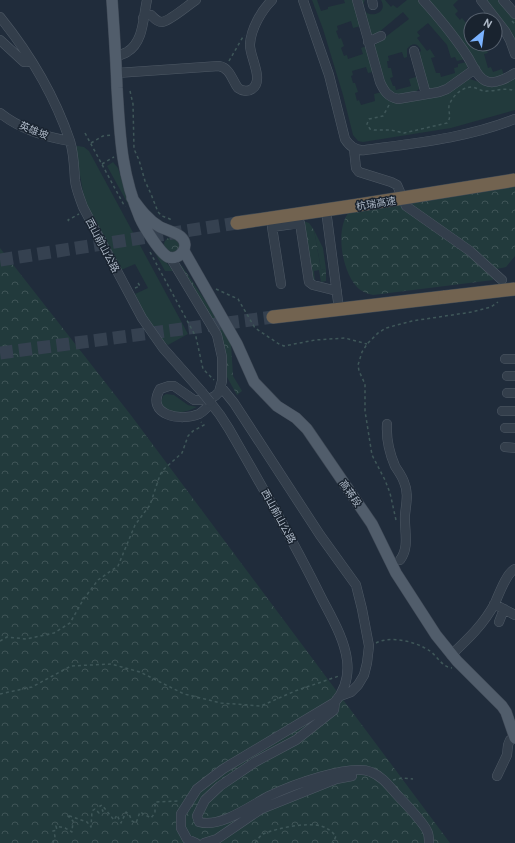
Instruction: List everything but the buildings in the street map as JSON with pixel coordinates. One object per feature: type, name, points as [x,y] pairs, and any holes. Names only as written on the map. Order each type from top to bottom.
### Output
[{"type":"highway","name":"杭瑞高速","points":[[237,222],[359,205],[515,179]]},
{"type":"highway","points":[[273,317],[515,289]]},
{"type":"main road","points":[[112,0],[122,156],[126,178],[132,198],[152,240],[163,253],[170,257],[178,256],[184,251],[184,239],[174,229],[159,226],[153,222],[132,198]]},
{"type":"main road","points":[[161,249],[161,241],[174,229]]},
{"type":"main road","name":"高蒋段","points":[[184,251],[237,344],[254,382],[277,406],[296,418],[307,430],[372,524],[400,579],[426,620],[451,655],[502,706],[506,712],[515,738]]},
{"type":"street","points":[[116,57],[135,46],[140,38],[147,0]]},
{"type":"street","points":[[143,18],[147,15],[151,15],[156,20],[161,22],[167,20],[196,0]]},
{"type":"street","points":[[117,73],[219,66],[225,68],[231,75],[238,88],[247,91],[252,90],[255,86],[257,75],[250,49],[250,42],[258,18],[272,0]]},
{"type":"street","points":[[303,0],[329,75],[345,139],[354,149],[356,168],[359,172],[392,182],[397,185],[406,206],[470,251],[502,280]]},
{"type":"street","points":[[357,0],[380,82],[384,90],[391,97],[398,99],[439,92],[447,89],[475,69]]},
{"type":"street","points":[[423,0],[442,21],[481,78],[486,82],[501,80],[515,73]]},
{"type":"street","points":[[481,0],[505,31],[515,54]]},
{"type":"street","points":[[503,0],[515,14]]},
{"type":"street","name":"西山前山公路","points":[[0,17],[17,38],[50,95],[70,141],[77,188],[85,210],[142,318],[163,348],[202,392],[229,428],[289,533],[301,557],[339,634],[346,659],[347,674],[345,688],[337,699]]},
{"type":"street","points":[[368,42],[381,36]]},
{"type":"street","points":[[0,40],[24,62],[31,61]]},
{"type":"street","points":[[414,51],[426,94]]},
{"type":"street","name":"英雄坡","points":[[0,113],[23,127],[35,132],[55,139],[70,141]]},
{"type":"street","points":[[354,149],[366,150],[448,138],[515,119]]},
{"type":"street","points":[[402,196],[515,179]]},
{"type":"street","points":[[326,210],[339,309]]},
{"type":"street","points":[[281,284],[272,227],[300,223],[310,282],[313,286],[337,290]]},
{"type":"street","points":[[170,257],[217,335],[222,357],[221,387],[211,399],[194,400],[174,386],[164,386],[160,389],[156,402],[162,412],[173,416],[193,416],[200,414],[210,403]]},
{"type":"street","points":[[505,359],[515,359]]},
{"type":"street","points":[[196,843],[187,839],[181,828],[181,814],[197,790],[222,768],[351,692],[358,685],[364,674],[369,646],[367,630],[356,585],[320,535],[234,403],[221,387]]},
{"type":"street","points":[[502,411],[515,411]]},
{"type":"street","points":[[387,424],[386,438],[388,446],[395,466],[405,482],[408,501],[405,515],[405,549],[400,560]]},
{"type":"street","points":[[505,428],[515,428]]},
{"type":"street","points":[[505,447],[515,448]]},
{"type":"street","points":[[451,655],[483,622],[510,572],[515,569]]},
{"type":"street","points":[[494,604],[515,615]]},
{"type":"street","points":[[499,622],[504,609]]},
{"type":"street","points":[[337,699],[334,710],[296,740],[255,762],[220,786],[205,800],[197,816],[199,822],[207,824],[218,821],[249,808],[270,796],[309,780],[334,773],[357,769],[371,772],[386,782],[427,830],[428,843]]},
{"type":"street","points":[[497,776],[507,755],[510,740],[515,738]]},
{"type":"street","points":[[204,843],[217,839],[261,809],[336,780],[358,775],[370,777],[396,798],[425,832],[428,843]]},
{"type":"path","points":[[225,68],[240,40]]},
{"type":"path","points":[[391,97],[388,109],[383,116],[371,118],[367,121],[370,129],[391,130],[404,133],[447,123],[450,119],[449,108],[452,98],[460,91],[467,88],[472,87],[486,92],[510,88],[515,90]]},
{"type":"path","points":[[130,91],[133,104],[134,149],[158,212],[162,216],[170,219],[174,229]]},
{"type":"path","points":[[85,133],[129,213]]},
{"type":"path","points":[[91,143],[103,136]]},
{"type":"path","points":[[102,164],[116,156]]},
{"type":"path","points":[[69,221],[68,220],[85,210]]},
{"type":"path","points":[[147,247],[196,337],[204,368],[221,387]]},
{"type":"path","points":[[397,526],[386,480],[372,455],[365,412],[365,384],[358,366],[362,352],[367,344],[378,333],[386,328],[412,321],[472,312],[491,307],[501,300]]},
{"type":"path","points":[[0,641],[7,637],[26,639],[54,634],[70,623],[83,600],[98,580],[118,566],[135,525],[150,505],[163,470],[182,453],[188,436],[193,431],[204,425],[193,416]]},
{"type":"path","points":[[368,652],[378,641],[390,639],[409,642],[417,644],[431,652],[447,668],[465,670]]},
{"type":"path","points":[[0,694],[32,687],[71,666],[111,664],[140,672],[184,694],[221,703],[261,706],[295,691],[347,674]]},
{"type":"path","points":[[386,782],[402,778],[413,779]]},
{"type":"path","points":[[53,843],[55,836],[53,831],[57,830],[56,826],[65,828],[72,832],[73,821],[67,815],[87,822],[91,827],[92,811],[95,809],[99,813],[102,811],[100,806],[102,805],[114,820],[117,815],[122,823],[126,812],[129,814],[132,821],[136,823],[140,812],[151,818],[155,813],[155,802],[190,800]]},
{"type":"path","points":[[254,843],[263,835],[275,830],[301,825],[321,826],[332,831],[336,836],[334,843]]},
{"type":"green space","points":[[312,0],[317,0],[321,11],[328,9],[328,7],[345,3],[344,0],[354,0],[361,26],[353,28],[351,21],[337,26],[338,30],[336,31],[344,46],[341,48],[344,56],[347,55],[348,59],[363,54],[361,48],[367,46],[373,72],[368,73],[366,67],[352,71],[353,75],[351,76],[358,92],[355,93],[357,101],[359,100],[361,105],[375,101],[374,94],[382,92],[393,101],[470,79],[485,84],[515,78],[515,110],[451,128],[363,142],[358,141],[353,135],[343,95],[323,29]]},
{"type":"green space","points":[[359,0],[365,0],[363,6],[365,11],[368,14],[373,14],[378,13],[381,10],[383,6],[381,0],[385,0],[391,7],[393,5],[397,8],[407,0],[419,0],[446,32],[465,59],[457,61],[455,57],[451,58],[447,45],[428,23],[417,32],[420,36],[417,38],[427,51],[430,49],[435,57],[431,58],[436,73],[440,73],[441,77],[455,73],[454,68],[458,67],[458,64],[466,62],[468,65],[466,71],[445,87],[431,90],[429,89],[418,58],[421,50],[414,44],[407,49],[407,57],[404,58],[402,52],[388,56],[389,61],[387,61],[388,68],[391,68],[393,77],[390,78],[396,90],[411,86],[409,79],[419,76],[420,82],[418,90],[411,94],[395,96],[386,91],[373,49],[375,45],[409,19],[403,12],[378,33],[370,34]]},
{"type":"green space","points":[[428,0],[458,0],[453,5],[458,11],[455,14],[460,20],[462,18],[463,19],[463,47]]},
{"type":"green space","points":[[483,0],[501,0],[515,17],[515,48],[503,30],[503,12],[491,12]]},
{"type":"green space","points":[[467,52],[488,52],[484,54],[488,68],[491,67],[493,72],[502,69],[504,76],[491,79],[483,74]]},
{"type":"green space","points":[[75,147],[84,147],[89,151],[188,334],[168,345],[153,328],[135,294],[148,288],[135,264],[121,270],[86,204]]},
{"type":"green space","points":[[113,162],[118,168],[129,203],[162,257],[173,271],[165,271],[107,166]]},
{"type":"green space","points":[[515,185],[515,256],[506,267],[492,270],[493,280],[373,295],[359,289],[353,282],[344,262],[341,239],[342,228],[350,211]]},
{"type":"green space","points":[[303,221],[309,223],[314,230],[321,270],[326,269],[326,281],[321,282],[319,270],[314,271],[315,282],[313,282]]},
{"type":"green space","points":[[314,230],[323,248],[326,269],[321,270]]},
{"type":"green space","points":[[172,237],[178,239],[180,245],[178,251],[172,253],[166,251],[164,245],[166,239]]},
{"type":"green space","points":[[0,248],[130,414],[450,843],[0,843]]},
{"type":"green space","points":[[179,264],[182,266],[211,309],[231,344],[233,376],[242,391],[237,395],[227,377],[224,359]]},
{"type":"green space","points":[[166,394],[174,395],[188,405],[197,407],[187,411],[173,412],[161,403],[163,396]]},
{"type":"tunnel","points":[[0,260],[237,223]]},
{"type":"tunnel","points":[[0,353],[273,317]]}]
